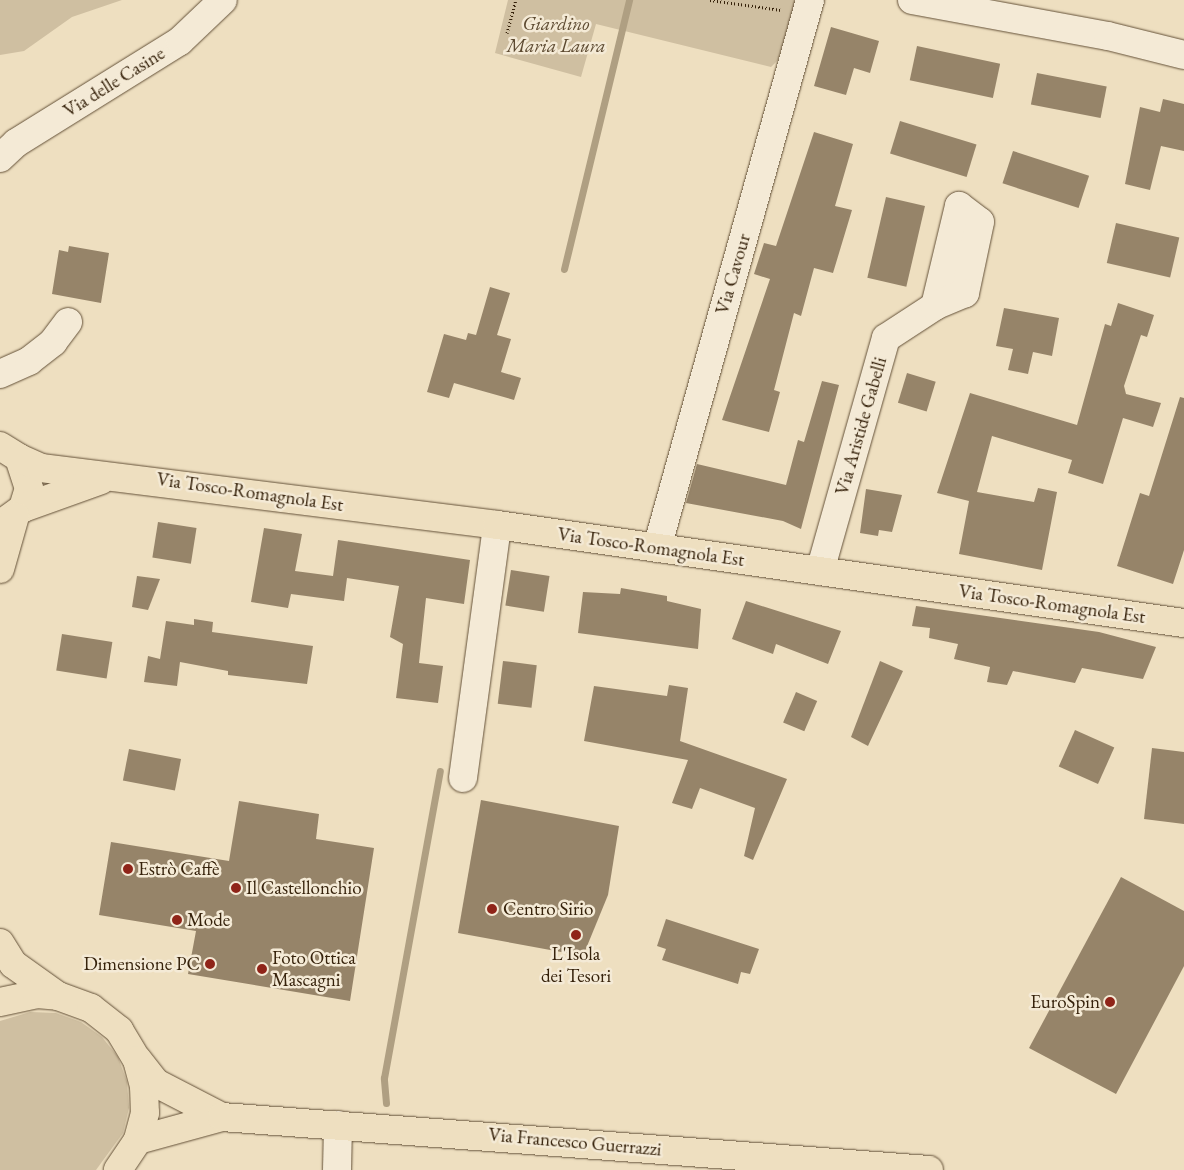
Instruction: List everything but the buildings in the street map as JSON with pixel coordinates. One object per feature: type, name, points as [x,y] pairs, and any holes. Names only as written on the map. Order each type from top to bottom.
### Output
[{"type":"main road","name":"Via Tosco-Romagnola Est","points":[[6,447],[41,468],[118,475],[497,525],[820,571],[1183,619]]},
{"type":"main road","name":"Via Tosco-Romagnola Est","points":[[6,447],[29,480],[13,517]]},
{"type":"main road","name":"Via Tosco-Romagnola Est","points":[[13,517],[118,475]]},
{"type":"main road","points":[[0,569],[13,517]]},
{"type":"main road","points":[[0,943],[13,964],[58,996]]},
{"type":"main road","points":[[0,1002],[37,994],[58,996],[91,1008],[118,1030],[137,1060],[144,1086],[138,1140],[118,1170]]},
{"type":"main road","name":"Via Francesco Guerrazzi","points":[[137,1060],[156,1083],[222,1117]]},
{"type":"main road","name":"Via Francesco Guerrazzi","points":[[138,1140],[222,1117],[929,1170]]},
{"type":"street","name":"Via delle Casine","points":[[0,158],[16,143],[180,41],[223,0]]},
{"type":"street","points":[[912,0],[1108,36],[1184,55]]},
{"type":"street","name":"Via Cavour","points":[[657,548],[808,8]]},
{"type":"street","name":"Via Aristide Gabelli","points":[[820,571],[886,338],[935,306]]},
{"type":"street","points":[[0,374],[29,361],[53,342],[68,322]]},
{"type":"street","points":[[463,778],[497,525]]},
{"type":"street","points":[[337,1170],[338,1125]]},
{"type":"path","points":[[507,33],[516,0]]},
{"type":"path","points":[[710,0],[808,8]]},
{"type":"green space","points":[[0,0],[122,0],[72,17],[24,51],[0,55]]},
{"type":"green space","name":"Giardino Maria Laura","points":[[508,0],[796,0],[778,60],[771,67],[596,24],[581,77],[495,53]]},
{"type":"green space","points":[[30,1012],[56,1013],[81,1022],[102,1037],[118,1057],[127,1082],[129,1108],[123,1133],[96,1170],[0,1170],[0,1021]]},
{"type":"waterway","points":[[564,269],[629,0]]},
{"type":"waterway","points":[[386,1103],[384,1078],[440,771]]},
{"type":"place","name":"Estrò Caffè","points":[[128,869]]},
{"type":"place","name":"Il Castellonchio","points":[[236,888]]},
{"type":"place","name":"Centro Sirio","points":[[492,909]]},
{"type":"place","name":"Mode","points":[[177,920]]},
{"type":"place","name":"L'Isola dei Tesori","points":[[576,935]]},
{"type":"place","name":"Dimensione PC","points":[[210,964]]},
{"type":"place","name":"Foto Ottica Mascagni","points":[[262,969]]},
{"type":"place","name":"EuroSpin","points":[[1110,1002]]}]
